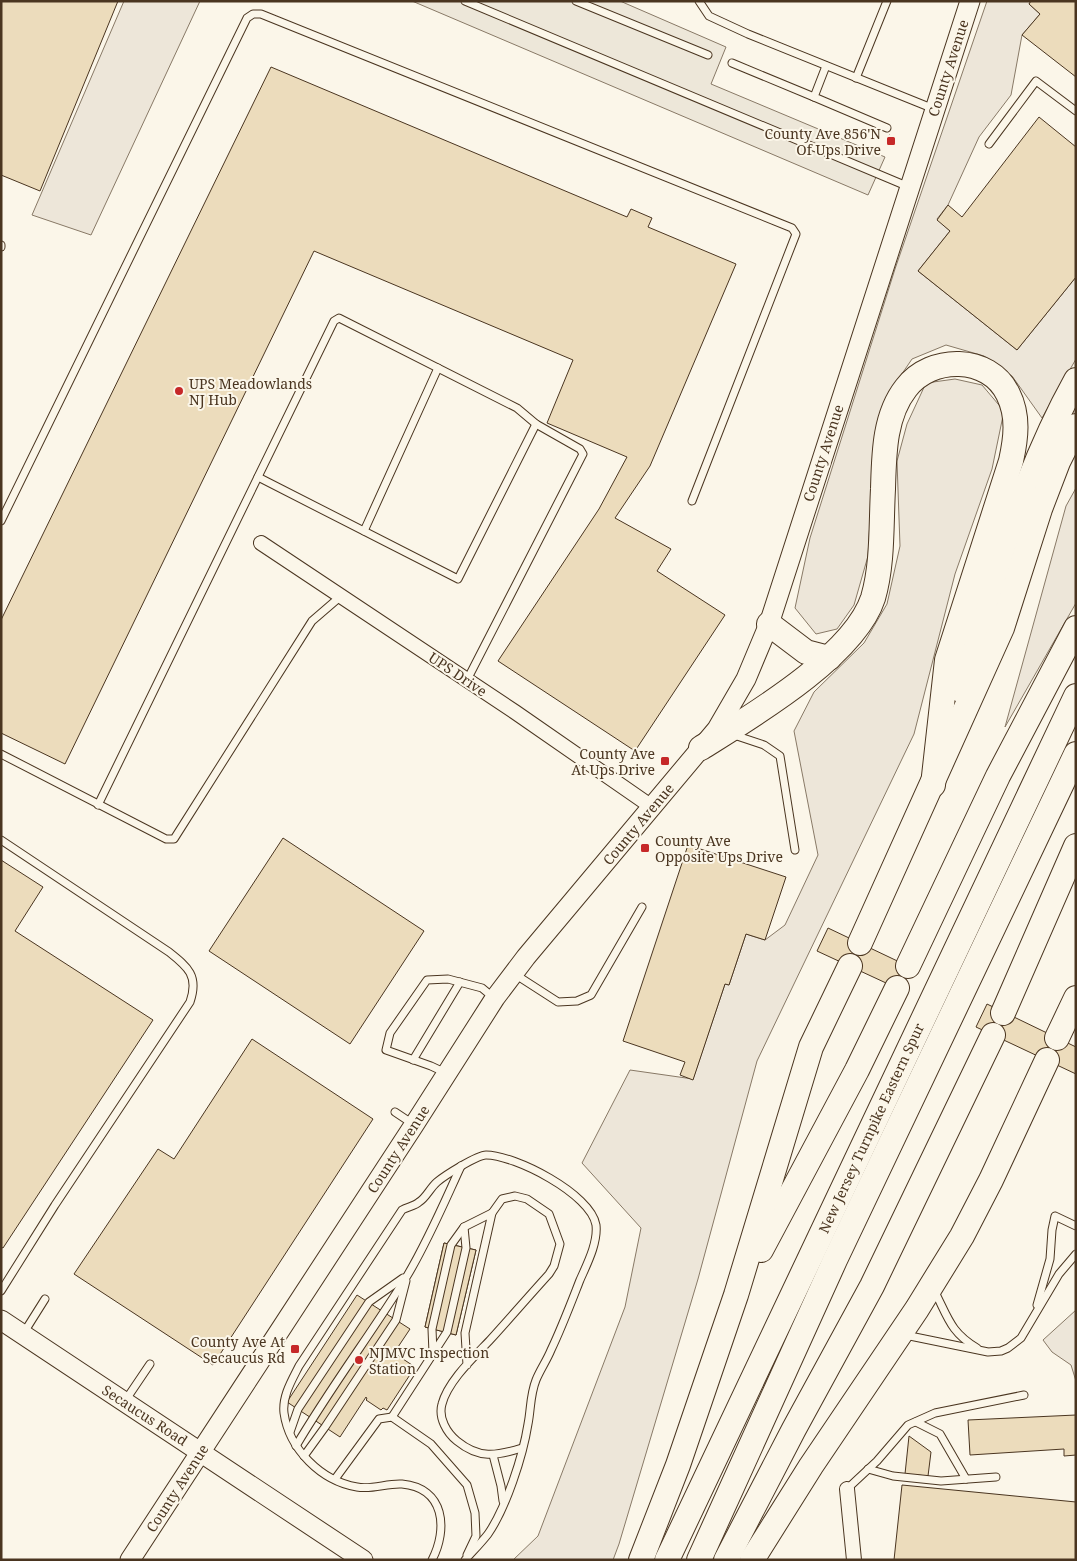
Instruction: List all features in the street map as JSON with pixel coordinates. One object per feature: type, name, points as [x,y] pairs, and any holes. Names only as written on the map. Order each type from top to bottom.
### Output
[{"type":"highway","points":[[702,748],[722,730],[746,720],[815,670],[852,635],[862,622],[874,592],[880,548],[886,449],[890,422],[899,398],[915,378],[925,371],[936,366],[960,364],[983,370],[1002,384],[1008,394],[1014,412],[1016,436],[1010,461],[947,660],[933,785]]},
{"type":"highway","points":[[933,785],[1018,507],[1048,435],[1076,380]]},
{"type":"highway","points":[[860,943],[933,785],[1002,628],[1040,509],[1058,462],[1076,426]]},
{"type":"highway","points":[[769,624],[806,652],[829,658]]},
{"type":"highway","points":[[908,966],[998,776],[1076,628]]},
{"type":"highway","name":"New Jersey Turnpike Eastern Spur","points":[[667,1560],[1076,696]]},
{"type":"highway","name":"New Jersey Turnpike Eastern Spur","points":[[699,1560],[834,1260],[1076,754]]},
{"type":"highway","points":[[1003,1012],[1076,846]]},
{"type":"highway","points":[[641,1560],[678,1465],[736,1295],[811,1047],[850,966]]},
{"type":"highway","points":[[736,1295],[857,1070],[897,988]]},
{"type":"highway","points":[[1057,1038],[1076,998]]},
{"type":"highway","points":[[726,1560],[794,1429],[872,1286],[993,1035]]},
{"type":"highway","points":[[752,1560],[806,1473],[932,1286],[962,1236],[991,1180],[1046,1060]]},
{"type":"main road","name":"County Avenue","points":[[722,730],[769,624],[970,1]]},
{"type":"main road","name":"County Avenue","points":[[130,1560],[414,1125],[494,998],[702,748]]},
{"type":"main road","name":"Secaucus Road","points":[[1,1320],[363,1560]]},
{"type":"street","name":"UPS Drive","points":[[261,543],[467,680],[652,807]]},
{"type":"street","points":[[847,1488],[854,1560]]},
{"type":"lane","points":[[465,1],[909,187]]},
{"type":"lane","points":[[576,1],[708,55]]},
{"type":"lane","points":[[698,1],[709,16],[826,66],[934,109]]},
{"type":"lane","points":[[856,78],[888,1]]},
{"type":"lane","points":[[1,521],[247,18],[253,14],[261,14],[792,228],[796,234],[692,501]]},
{"type":"lane","points":[[732,63],[887,128]]},
{"type":"lane","points":[[814,96],[826,66]]},
{"type":"lane","points":[[988,144],[1036,81],[1076,111]]},
{"type":"lane","points":[[98,805],[334,321],[339,318],[518,408],[536,424],[580,449],[583,454],[467,680]]},
{"type":"lane","points":[[364,531],[438,368]]},
{"type":"lane","points":[[258,477],[458,580],[536,424]]},
{"type":"lane","points":[[1,754],[166,839],[174,839],[312,621],[341,596]]},
{"type":"lane","points":[[722,730],[764,745],[780,756],[795,850]]},
{"type":"lane","points":[[1,840],[169,952],[186,966],[191,973],[194,991],[190,1002],[1,1291]]},
{"type":"lane","points":[[513,973],[558,1002],[577,1001],[591,995],[642,907]]},
{"type":"lane","points":[[447,1073],[386,1050],[390,1033],[427,980],[448,979],[460,982],[482,988],[494,998]]},
{"type":"lane","points":[[413,1060],[460,982]]},
{"type":"lane","points":[[395,1112],[414,1125]]},
{"type":"lane","points":[[432,1560],[440,1542],[442,1521],[440,1511],[429,1496],[413,1486],[404,1484],[370,1488],[358,1487],[335,1479],[318,1469],[296,1446],[290,1433],[284,1412],[286,1393],[299,1366],[402,1210],[420,1202],[436,1183],[461,1166],[484,1155],[510,1159],[526,1165],[573,1195],[592,1215],[596,1226],[590,1257],[551,1352],[536,1380],[530,1399],[528,1424],[512,1483],[488,1534],[465,1560]]},
{"type":"lane","points":[[296,1446],[312,1418],[407,1275],[427,1239],[461,1166]]},
{"type":"lane","points":[[467,1365],[465,1333],[492,1213],[502,1199],[515,1196],[527,1199],[549,1214],[560,1244],[554,1266],[549,1274],[467,1365],[447,1391],[441,1406],[442,1420],[450,1436],[467,1450],[493,1455],[522,1448]]},
{"type":"lane","points":[[433,1354],[432,1329],[451,1245],[464,1227],[492,1213]]},
{"type":"lane","points":[[1034,1313],[1050,1260],[1055,1216],[1076,1226]]},
{"type":"lane","points":[[392,1417],[447,1332],[466,1248],[464,1227]]},
{"type":"lane","points":[[900,1334],[982,1351],[1001,1351],[1014,1344],[1025,1331],[1059,1274],[1076,1254]]},
{"type":"lane","points":[[290,1433],[298,1410],[369,1302],[407,1275]]},
{"type":"lane","points":[[304,1456],[326,1427],[396,1320],[407,1275]]},
{"type":"lane","points":[[932,1286],[954,1330],[964,1340],[982,1351]]},
{"type":"lane","points":[[22,1334],[45,1298]]},
{"type":"lane","points":[[125,1401],[150,1364]]},
{"type":"lane","points":[[847,1488],[868,1469],[908,1425],[935,1413],[1024,1395]]},
{"type":"lane","points":[[335,1479],[379,1419],[392,1417],[431,1444],[466,1485],[475,1513],[476,1536],[465,1560]]},
{"type":"lane","points":[[916,1422],[940,1434],[966,1479]]},
{"type":"lane","points":[[493,1455],[501,1486],[503,1504]]},
{"type":"lane","points":[[868,1469],[893,1476],[941,1481],[996,1477]]},
{"type":"shaded area","points":[[124,1],[200,1],[91,235],[32,215]]},
{"type":"shaded area","points":[[412,1],[620,1],[726,47],[711,84],[885,157],[868,195]]},
{"type":"shaded area","points":[[987,1],[1031,1],[1029,4],[1040,14],[1022,35],[1011,95],[979,137],[948,205],[937,219],[950,231],[918,271],[1017,350],[1076,277],[1076,359],[1042,418],[1012,376],[984,356],[946,345],[912,359],[889,393],[874,450],[868,556],[854,605],[837,629],[816,634],[795,608],[810,538],[895,269]]},
{"type":"shaded area","points":[[955,379],[982,385],[1004,411],[992,469],[955,574],[914,734],[757,1061],[698,1279],[619,1544],[613,1560],[513,1560],[538,1536],[625,1307],[641,1228],[582,1163],[630,1070],[693,1079],[725,984],[729,985],[746,934],[765,940],[785,925],[818,855],[794,731],[814,692],[864,643],[887,604],[900,546],[897,461],[907,424],[926,383]]},
{"type":"shaded area","points":[[1076,488],[1076,603],[1005,727],[1066,506]]},
{"type":"shaded area","points":[[1076,1310],[1076,1381],[1071,1365],[1052,1352],[1043,1340]]},
{"type":"building","points":[[1,1],[118,1],[40,191],[1,175]]},
{"type":"building","points":[[1031,1],[1076,1],[1076,77],[1022,35],[1040,14],[1029,4]]},
{"type":"building","name":"UPS Meadowlands NJ Hub","points":[[271,67],[627,217],[631,209],[652,218],[648,227],[736,264],[650,466],[615,518],[671,549],[657,571],[725,615],[635,751],[498,661],[599,509],[627,457],[547,423],[573,360],[314,251],[65,764],[1,733],[1,620]]},
{"type":"building","points":[[1039,117],[1076,147],[1076,277],[1017,350],[918,271],[950,231],[937,220],[948,205],[962,217]]},
{"type":"building","points":[[889,135],[894,137],[892,145],[886,144]]},
{"type":"building","points":[[283,838],[424,931],[350,1044],[209,951]]},
{"type":"building","points":[[688,845],[786,877],[765,940],[746,934],[729,985],[725,984],[693,1080],[680,1075],[685,1062],[623,1041]]},
{"type":"building","points":[[1,860],[43,887],[15,931],[153,1020],[3,1248],[1,1247]]},
{"type":"building","points":[[828,928],[910,967],[899,989],[817,951]]},
{"type":"building","points":[[987,1004],[1076,1047],[1076,1074],[976,1027]]},
{"type":"building","points":[[252,1039],[373,1119],[213,1365],[74,1274],[158,1149],[174,1159]]},
{"type":"building","name":"NJMVC Inspection Station","points":[[444,1243],[476,1250],[456,1335],[425,1327]]},
{"type":"building","name":"NJMVC Inspection Station","points":[[444,1243],[476,1250],[456,1335],[425,1327]]},
{"type":"building","name":"NJMVC Inspection Station","points":[[357,1295],[410,1329],[394,1353],[415,1367],[387,1410],[383,1408],[381,1410],[366,1400],[366,1397],[340,1437],[287,1402]]},
{"type":"building","points":[[1076,1415],[1076,1455],[1064,1456],[1064,1449],[970,1455],[968,1420]]},
{"type":"building","points":[[909,1436],[931,1452],[928,1476],[905,1474]]},
{"type":"building","points":[[902,1485],[1076,1502],[1076,1560],[894,1560]]},
{"type":"place","name":"County Ave 856'N Of Ups Drive","points":[[891,141]]},
{"type":"place","name":"UPS Meadowlands NJ Hub","points":[[179,391]]},
{"type":"place","name":"County Ave At Ups Drive","points":[[665,761]]},
{"type":"place","name":"County Ave Opposite Ups Drive","points":[[645,848]]},
{"type":"place","name":"County Ave At Secaucus Rd","points":[[295,1349]]},
{"type":"place","name":"NJMVC Inspection Station","points":[[359,1360]]}]
